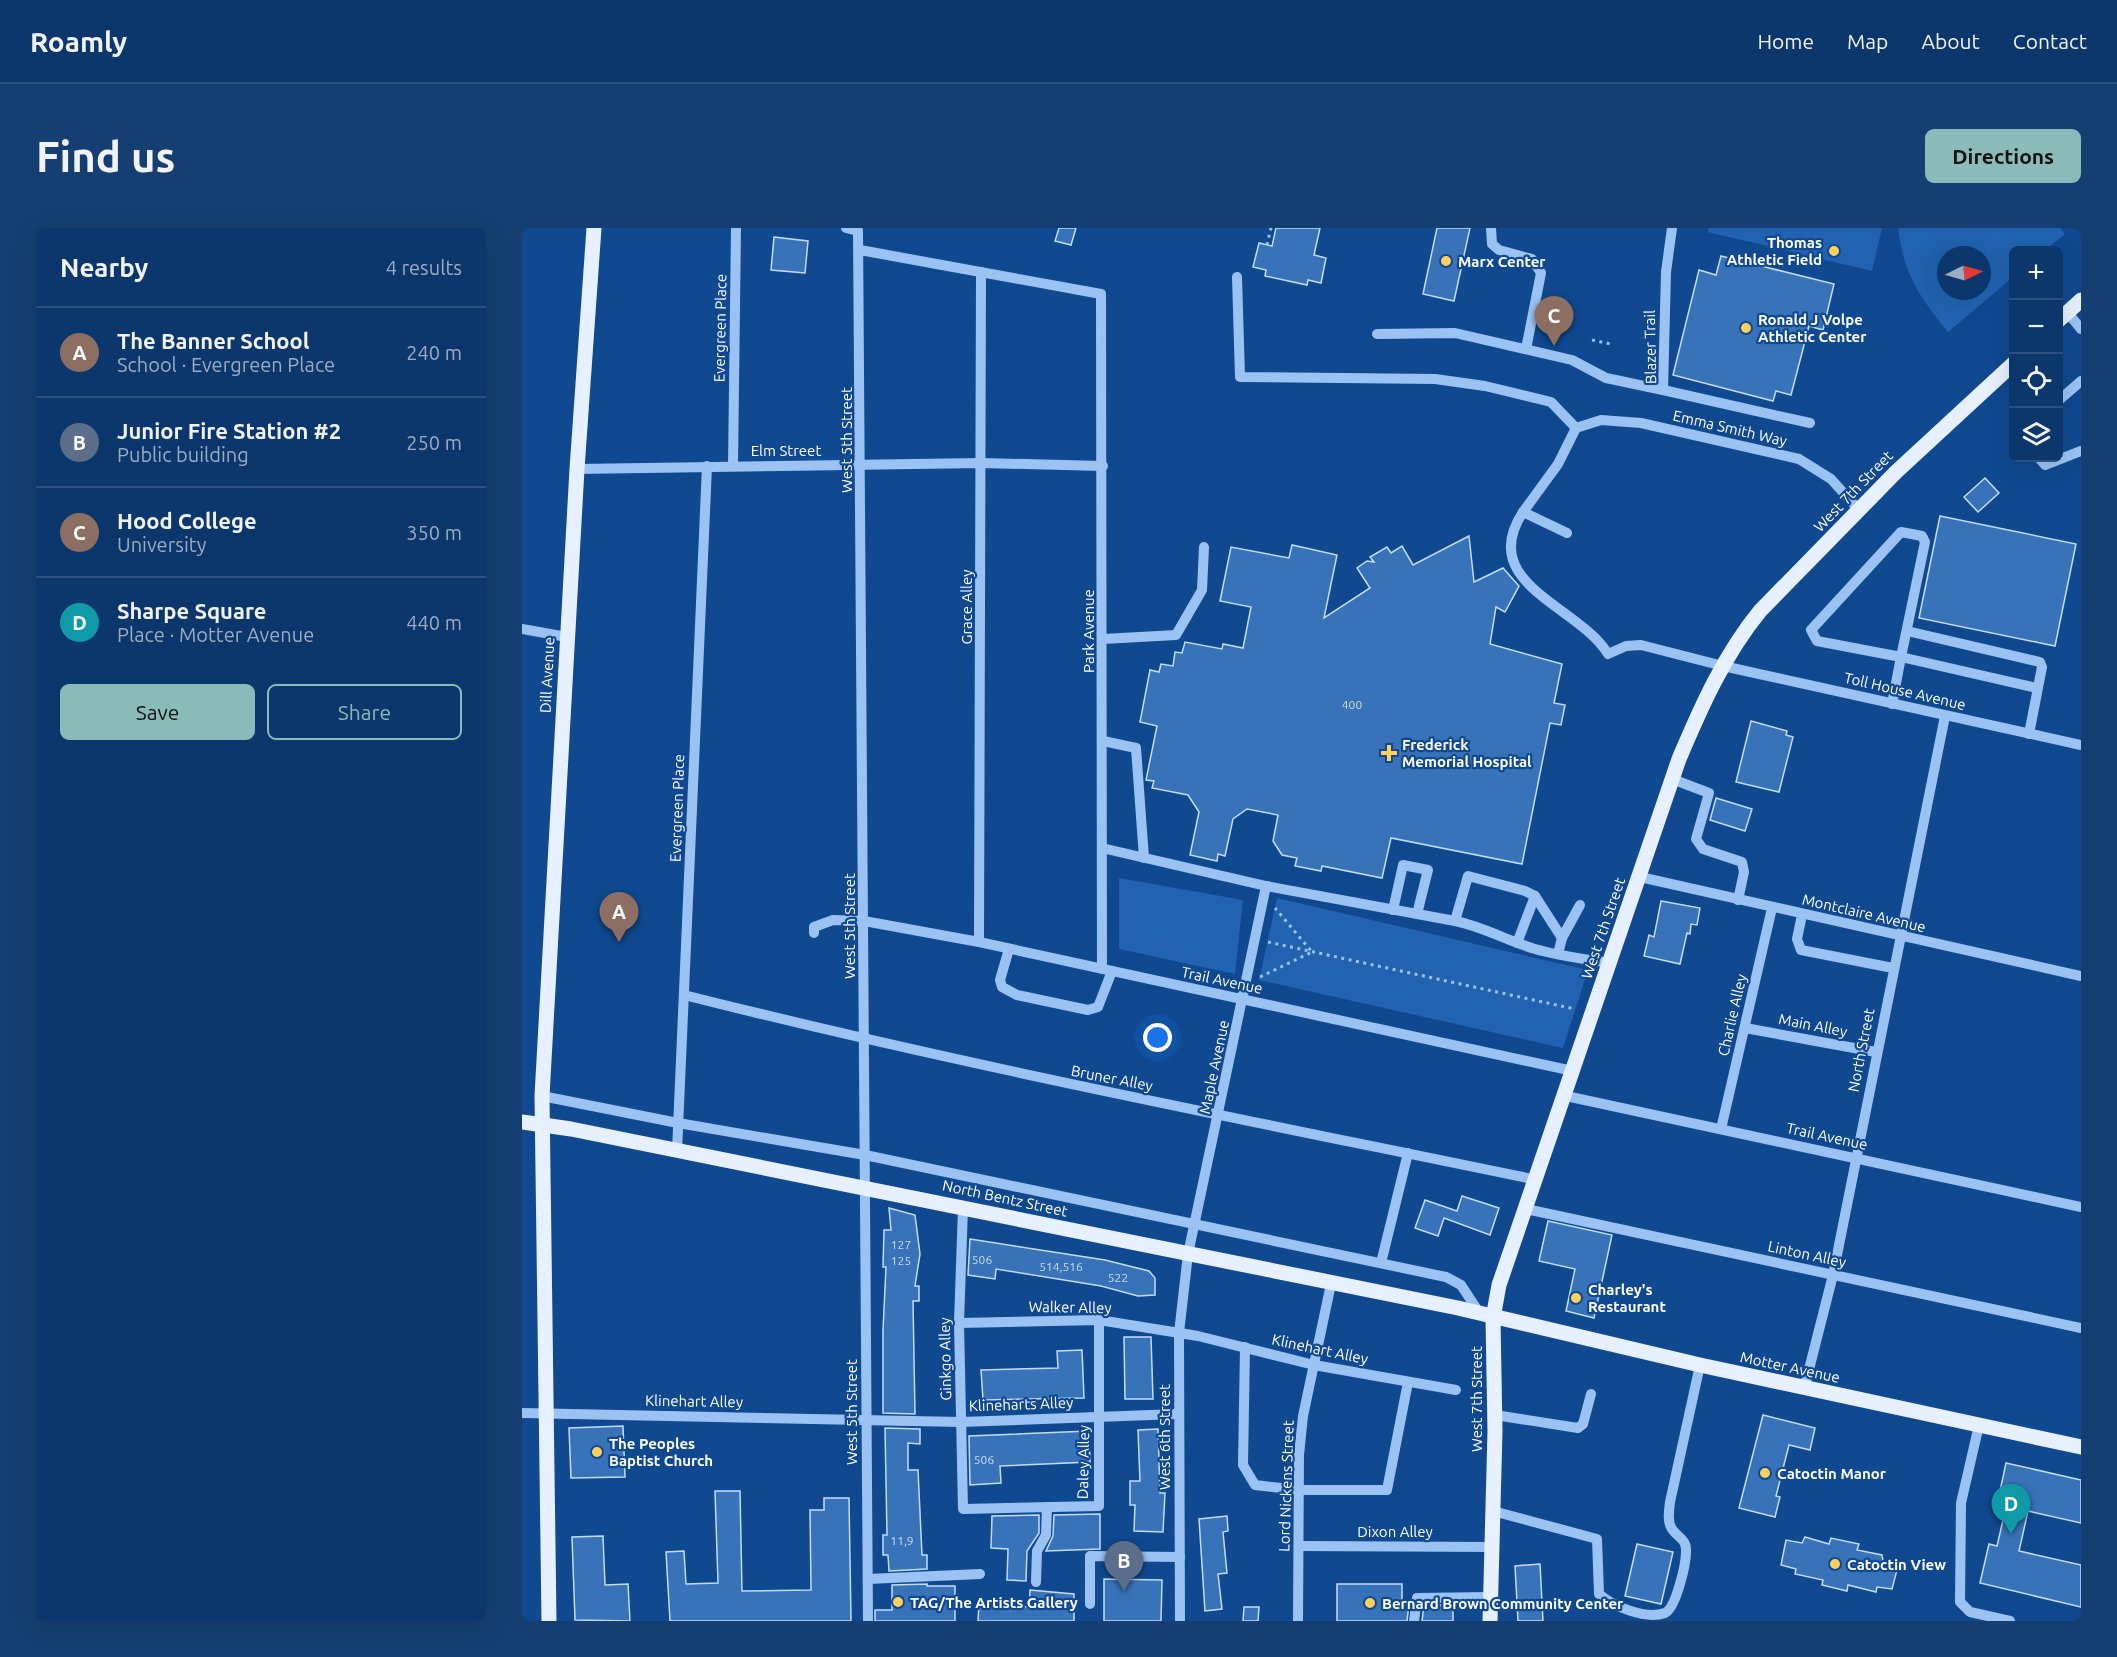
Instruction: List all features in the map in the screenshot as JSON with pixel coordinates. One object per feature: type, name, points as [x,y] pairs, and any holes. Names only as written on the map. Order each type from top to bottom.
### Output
[{"type":"main road","name":"Dill Avenue","points":[[549,1621],[541,1125],[567,637],[594,228]]},
{"type":"main road","points":[[2063,317],[2081,300]]},
{"type":"main road","name":"West 7th Street","points":[[1490,1621],[1494,1414],[1486,1316],[1537,1180],[1672,779],[1699,711],[1744,631],[1760,612],[1896,472],[2009,367]]},
{"type":"main road","name":"North Bentz Street","points":[[522,1122],[866,1188],[1486,1316]]},
{"type":"main road","name":"Motter Avenue","points":[[1486,1316],[1804,1389],[2081,1447]]},
{"type":"street","name":"Evergreen Place","points":[[733,465],[736,228]]},
{"type":"street","points":[[846,228],[859,229]]},
{"type":"street","points":[[1491,228],[1492,244],[1499,250],[1532,259],[1541,273],[1526,349]]},
{"type":"street","name":"Blazer Trail","points":[[1672,228],[1666,272],[1663,390],[1810,423]]},
{"type":"street","name":"West 5th Street","points":[[859,229],[868,1621]]},
{"type":"street","points":[[860,250],[981,272]]},
{"type":"street","name":"Park Avenue","points":[[981,272],[1101,294],[1104,466],[1102,848],[1107,970]]},
{"type":"street","name":"Grace Alley","points":[[978,942],[982,463],[981,272]]},
{"type":"street","points":[[1237,277],[1240,377],[1398,377],[1455,382],[1551,402],[1576,428],[1558,464],[1523,512],[1567,532]]},
{"type":"street","points":[[2063,317],[2081,329]]},
{"type":"street","points":[[1377,334],[1455,333],[1572,360],[1606,378],[1663,390]]},
{"type":"street","points":[[2063,397],[2081,381]]},
{"type":"street","name":"Emma Smith Way","points":[[1576,428],[1601,420],[1641,423],[1799,459],[1832,479],[1859,510]]},
{"type":"street","points":[[2063,458],[2081,451]]},
{"type":"street","name":"Elm Street","points":[[577,469],[982,463],[1104,466]]},
{"type":"street","name":"Evergreen Place","points":[[677,1151],[707,466]]},
{"type":"street","name":"Toll House Avenue","points":[[1523,512],[1512,534],[1512,565],[1528,584],[1600,641],[1608,654],[1626,646],[1641,645],[1723,666],[1945,716],[2081,743]]},
{"type":"street","points":[[1892,704],[1901,657],[1925,542],[1922,536],[1901,532],[1811,630],[1817,641],[1901,657],[2037,688]]},
{"type":"street","points":[[1103,639],[1176,635],[1202,590],[1204,547]]},
{"type":"street","points":[[522,629],[567,637]]},
{"type":"street","points":[[1907,631],[2040,662],[2042,667],[2029,734]]},
{"type":"street","name":"North Street","points":[[1804,1389],[1833,1275],[1899,936],[1945,716]]},
{"type":"street","points":[[1103,741],[1136,748],[1143,858]]},
{"type":"street","points":[[1672,779],[1709,793],[1696,839],[1703,849],[1742,862],[1744,872],[1738,900]]},
{"type":"street","points":[[1102,848],[1266,886],[1455,921],[1485,928],[1517,943],[1558,954],[1610,963]]},
{"type":"street","points":[[1394,910],[1403,865],[1428,870],[1417,914]]},
{"type":"street","points":[[1455,921],[1468,876],[1525,891],[1535,896],[1562,938]]},
{"type":"street","name":"Montclaire Avenue","points":[[1640,877],[2081,976]]},
{"type":"street","name":"Maple Avenue","points":[[1188,1254],[1266,886]]},
{"type":"street","points":[[1517,943],[1535,896]]},
{"type":"street","points":[[1558,954],[1562,938],[1580,905]]},
{"type":"street","name":"Charlie Alley","points":[[1721,1129],[1772,908]]},
{"type":"street","points":[[1802,915],[1797,939],[1801,950],[1893,968]]},
{"type":"street","name":"Trail Avenue","points":[[814,933],[814,927],[823,921],[864,921],[978,942],[1574,1071]]},
{"type":"street","points":[[1009,949],[1000,980],[1002,987],[1017,995],[1088,1010],[1098,1007],[1107,970]]},
{"type":"street","name":"Bruner Alley","points":[[684,995],[864,1041],[1537,1180]]},
{"type":"street","name":"Main Alley","points":[[1744,1028],[1876,1052]]},
{"type":"street","name":"North Bentz Street","points":[[542,1096],[678,1124],[866,1155],[1454,1279],[1486,1316]]},
{"type":"street","name":"Trail Avenue","points":[[1566,1096],[2081,1207]]},
{"type":"street","points":[[1381,1263],[1408,1153]]},
{"type":"street","name":"Ginkgo Alley","points":[[963,1208],[959,1323],[963,1509]]},
{"type":"street","name":"Linton Alley","points":[[1526,1209],[2081,1328]]},
{"type":"street","name":"West 6th Street","points":[[1180,1621],[1179,1333],[1188,1254]]},
{"type":"street","name":"Lord Nickens Street","points":[[1298,1621],[1299,1490],[1303,1416],[1331,1284]]},
{"type":"street","name":"Walker Alley","points":[[959,1323],[1099,1320],[1179,1333]]},
{"type":"street","name":"Daley Alley","points":[[963,1509],[1099,1506],[1099,1320]]},
{"type":"street","name":"Klinehart Alley","points":[[1179,1333],[1314,1365],[1456,1390]]},
{"type":"street","points":[[1245,1347],[1243,1465],[1255,1485],[1299,1490],[1387,1490],[1408,1382]]},
{"type":"street","points":[[1493,1511],[1597,1539],[1599,1594],[1624,1609],[1665,1613],[1671,1608],[1677,1593],[1686,1551],[1685,1541],[1672,1529],[1669,1518],[1670,1502],[1700,1365]]},
{"type":"street","points":[[1494,1414],[1578,1428],[1583,1424],[1591,1394]]},
{"type":"street","name":"Klinehart Alley","points":[[522,1413],[865,1419]]},
{"type":"street","name":"Klineharts Alley","points":[[865,1419],[961,1422],[1178,1414]]},
{"type":"street","points":[[1979,1425],[1961,1503],[1960,1602],[1970,1612],[2010,1621]]},
{"type":"street","points":[[1036,1582],[1037,1551],[1046,1535],[1047,1507]]},
{"type":"street","name":"Dixon Alley","points":[[1299,1546],[1492,1547]]},
{"type":"street","points":[[1090,1604],[1090,1556],[1179,1557]]},
{"type":"street","points":[[868,1579],[980,1574]]},
{"type":"street","points":[[1414,1621],[1417,1598],[1490,1597]]},
{"type":"path","points":[[1267,245],[1271,228]]},
{"type":"path","points":[[1592,340],[1611,344]]},
{"type":"path","points":[[1275,908],[1312,952]]},
{"type":"path","points":[[1268,942],[1575,1010]]},
{"type":"path","points":[[1260,977],[1312,952]]},
{"type":"shaded area","name":"Thomas Athletic Field","points":[[1709,228],[1882,228],[1872,271],[1708,232]]},
{"type":"shaded area","points":[[1898,228],[2060,228],[2065,234],[2050,246],[2009,246],[2009,280],[1991,296],[1991,246],[1937,246],[1937,300],[1986,300],[1948,332],[1921,296],[1904,259]]},
{"type":"shaded area","points":[[1119,878],[1243,900],[1235,974],[1119,949]]},
{"type":"shaded area","points":[[1277,898],[1588,970],[1563,1048],[1259,980]]},
{"type":"building","points":[[1059,228],[1076,228],[1071,245],[1055,241]]},
{"type":"building","points":[[1276,228],[1320,228],[1314,255],[1326,258],[1321,283],[1308,280],[1307,285],[1265,276],[1266,270],[1253,267],[1259,243],[1272,246]]},
{"type":"building","name":"Marx Center","points":[[1437,228],[1470,228],[1454,301],[1423,294]]},
{"type":"building","points":[[774,237],[808,241],[805,273],[771,270]]},
{"type":"building","name":"Ronald J Volpe Athletic Center","points":[[1721,256],[1834,284],[1823,330],[1809,326],[1791,395],[1776,391],[1773,401],[1673,375],[1699,270],[1716,275]]},
{"type":"building","points":[[1985,478],[1999,493],[1978,512],[1964,497]]},
{"type":"building","points":[[1940,516],[2076,544],[2055,646],[1919,618]]},
{"type":"building","points":[[1469,536],[1474,582],[1503,568],[1519,586],[1505,612],[1496,607],[1490,644],[1562,664],[1554,703],[1565,705],[1561,725],[1550,723],[1522,864],[1391,838],[1382,878],[1322,866],[1321,871],[1295,866],[1297,858],[1282,855],[1273,841],[1278,815],[1247,809],[1233,819],[1225,856],[1218,854],[1217,861],[1190,855],[1199,812],[1188,795],[1152,788],[1154,781],[1146,780],[1157,726],[1140,722],[1150,670],[1159,672],[1161,664],[1173,666],[1175,652],[1182,653],[1185,642],[1222,649],[1223,644],[1243,648],[1251,607],[1220,601],[1231,547],[1289,558],[1292,545],[1337,555],[1324,618],[1370,588],[1357,568],[1367,561],[1374,562],[1370,557],[1387,547],[1391,553],[1402,546],[1413,565]]},
{"type":"building","points":[[1751,721],[1787,731],[1786,735],[1793,737],[1779,792],[1736,782]]},
{"type":"building","points":[[1716,798],[1752,809],[1745,831],[1710,820]]},
{"type":"building","points":[[1661,901],[1700,908],[1697,925],[1691,924],[1690,934],[1687,933],[1680,964],[1644,956],[1649,935],[1654,937]]},
{"type":"building","points":[[1462,1196],[1499,1208],[1490,1235],[1444,1218],[1438,1236],[1415,1228],[1425,1200],[1457,1211]]},
{"type":"building","points":[[889,1208],[915,1215],[920,1254],[915,1286],[919,1286],[919,1301],[913,1301],[915,1414],[883,1413],[886,1267],[883,1267],[884,1230],[891,1230]]},
{"type":"building","points":[[1548,1221],[1612,1235],[1594,1318],[1566,1311],[1575,1269],[1539,1261]]},
{"type":"building","points":[[970,1239],[1105,1260],[1149,1271],[1155,1278],[1155,1295],[1138,1296],[1101,1286],[996,1269],[995,1279],[968,1275]]},
{"type":"building","points":[[1124,1337],[1151,1337],[1153,1399],[1125,1399]]},
{"type":"building","points":[[1082,1350],[1084,1398],[983,1400],[981,1370],[1058,1368],[1057,1351]]},
{"type":"building","name":"Catoctin Manor","points":[[1763,1415],[1815,1428],[1810,1450],[1789,1445],[1776,1496],[1780,1497],[1775,1517],[1739,1508]]},
{"type":"building","name":"The Peoples Baptist Church","points":[[623,1426],[625,1477],[571,1478],[569,1428]]},
{"type":"building","points":[[885,1428],[920,1429],[920,1444],[908,1443],[908,1470],[918,1470],[922,1555],[927,1555],[927,1569],[889,1571],[888,1555],[883,1555],[883,1535],[887,1535]]},
{"type":"building","points":[[1158,1429],[1160,1493],[1165,1493],[1163,1532],[1134,1531],[1135,1505],[1130,1505],[1130,1481],[1140,1481],[1138,1430]]},
{"type":"building","points":[[1089,1431],[1090,1462],[1000,1466],[1001,1483],[970,1485],[969,1436]]},
{"type":"building","points":[[2006,1463],[2081,1480],[2081,1523],[2028,1511],[2019,1551],[2081,1565],[2081,1607],[1980,1583],[1989,1544],[1997,1546],[2006,1507],[1997,1505]]},
{"type":"building","points":[[715,1491],[740,1491],[742,1591],[811,1590],[810,1510],[824,1510],[824,1498],[849,1498],[851,1621],[670,1621],[666,1552],[684,1551],[686,1584],[718,1583]]},
{"type":"building","points":[[1100,1514],[1100,1549],[1046,1551],[1053,1536],[1054,1515]]},
{"type":"building","points":[[1039,1515],[1039,1533],[1027,1551],[1026,1581],[1007,1580],[1008,1549],[991,1548],[992,1516]]},
{"type":"building","points":[[1227,1516],[1228,1531],[1223,1532],[1227,1573],[1218,1574],[1222,1609],[1205,1611],[1199,1519]]},
{"type":"building","points":[[603,1536],[605,1585],[628,1584],[630,1621],[575,1620],[572,1537]]},
{"type":"building","name":"Catoctin View","points":[[1805,1537],[1829,1544],[1831,1538],[1859,1544],[1857,1550],[1882,1555],[1883,1561],[1898,1566],[1892,1589],[1877,1587],[1876,1592],[1848,1585],[1847,1591],[1822,1585],[1823,1580],[1795,1574],[1796,1569],[1781,1565],[1786,1540],[1802,1543]]},
{"type":"building","points":[[1637,1544],[1673,1552],[1661,1604],[1625,1596]]},
{"type":"building","points":[[1540,1564],[1543,1621],[1518,1621],[1515,1566]]},
{"type":"building","points":[[1104,1579],[1162,1580],[1161,1621],[1104,1621]]},
{"type":"building","points":[[927,1584],[927,1586],[955,1586],[955,1621],[875,1621],[875,1610],[892,1610],[892,1585]]},
{"type":"building","name":"Bernard Brown Community Center","points":[[1337,1584],[1402,1584],[1402,1604],[1409,1604],[1407,1621],[1337,1621]]},
{"type":"building","points":[[1030,1590],[1074,1594],[1074,1621],[978,1621],[979,1603],[1029,1607]]},
{"type":"building","points":[[1424,1605],[1453,1605],[1453,1621],[1422,1621]]},
{"type":"building","points":[[1244,1607],[1259,1607],[1258,1621],[1243,1621]]},
{"type":"place","name":"Thomas Athletic Field","points":[[1834,251]]},
{"type":"place","name":"Marx Center","points":[[1446,261]]},
{"type":"place","name":"Ronald J Volpe Athletic Center","points":[[1746,328]]},
{"type":"place","name":"Hood College","points":[[1554,346]]},
{"type":"place","name":"Frederick Memorial Hospital","points":[[1389,753]]},
{"type":"place","name":"The Banner School","points":[[619,942]]},
{"type":"place","name":"Charley's Restaurant","points":[[1576,1298]]},
{"type":"place","name":"The Peoples Baptist Church","points":[[597,1452]]},
{"type":"place","name":"Catoctin Manor","points":[[1765,1473]]},
{"type":"place","name":"Sharpe Square","points":[[2011,1534]]},
{"type":"place","name":"Catoctin View","points":[[1835,1564]]},
{"type":"place","name":"Junior Fire Station #2","points":[[1124,1591]]},
{"type":"place","name":"TAG/The Artists Gallery","points":[[898,1602]]},
{"type":"place","name":"Bernard Brown Community Center","points":[[1370,1603]]}]
